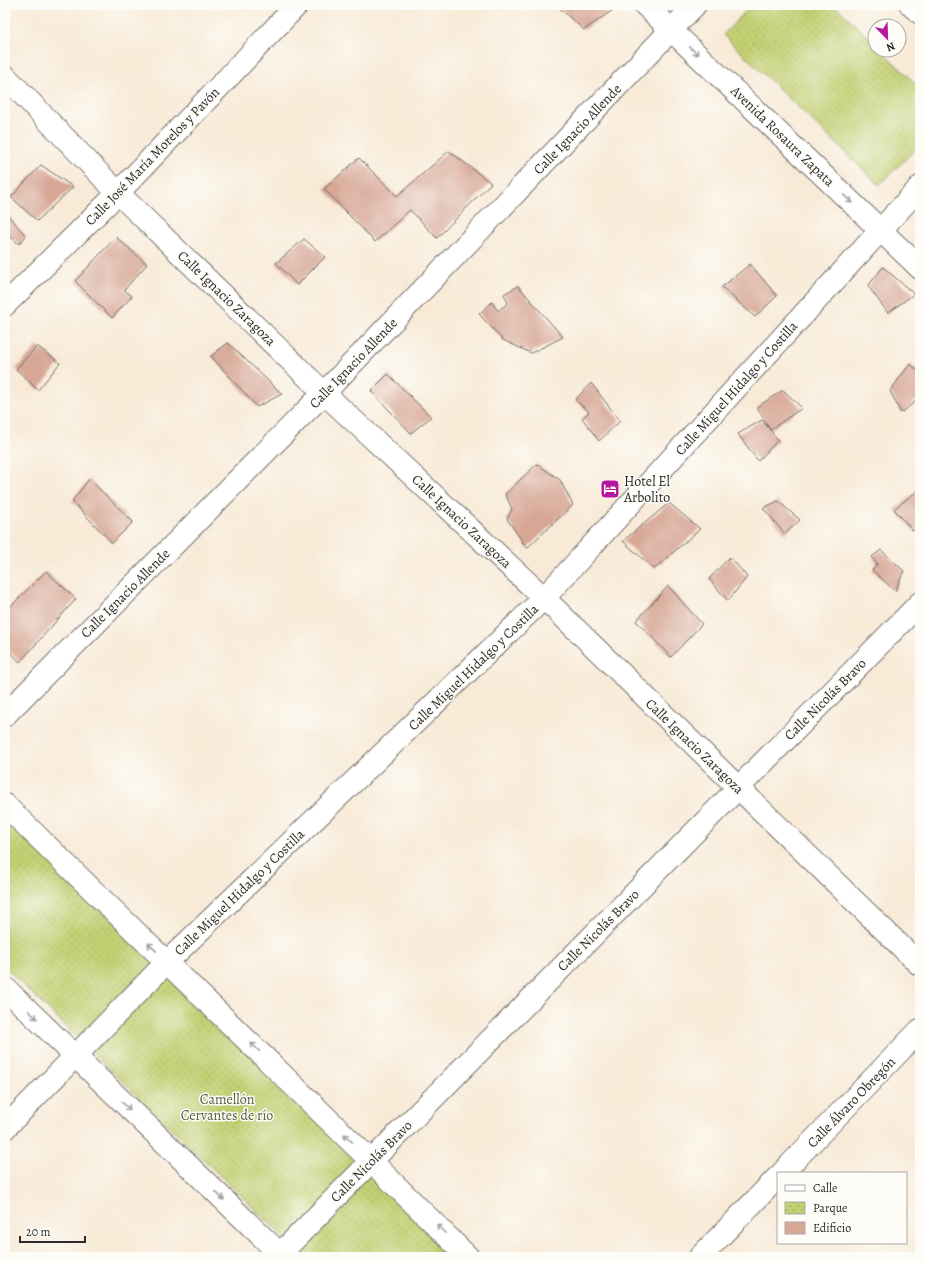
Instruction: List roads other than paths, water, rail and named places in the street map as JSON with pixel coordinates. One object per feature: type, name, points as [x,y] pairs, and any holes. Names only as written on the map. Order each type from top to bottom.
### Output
[{"type":"street","name":"Calle José María Morelos y Pavón","points":[[5,305],[118,192],[297,5]]},
{"type":"street","name":"Avenida Rosaura Zapata","points":[[645,5],[920,268]]},
{"type":"street","name":"Calle Ignacio Allende","points":[[5,714],[324,393],[695,5]]},
{"type":"street","points":[[911,5],[920,13]]},
{"type":"street","name":"Calle Ignacio Zaragoza","points":[[5,76],[118,192],[324,393],[544,598],[920,965]]},
{"type":"street","name":"Calle Miguel Hidalgo y Costilla","points":[[5,1128],[167,962],[544,598],[920,187]]},
{"type":"street","name":"Calle Nicolás Bravo","points":[[280,1256],[371,1160],[920,603]]},
{"type":"street","points":[[5,805],[371,1160],[468,1257]]},
{"type":"street","points":[[5,988],[280,1256]]},
{"type":"street","name":"Calle Álvaro Obregón","points":[[783,1172],[920,1030]]},
{"type":"street","points":[[700,1257],[777,1178]]},
{"type":"place","name":"Hotel El Arbolito","points":[[610,489]]},
{"type":"park label","name":"Camellón Cervantes de río","points":[[227,1108]]}]
